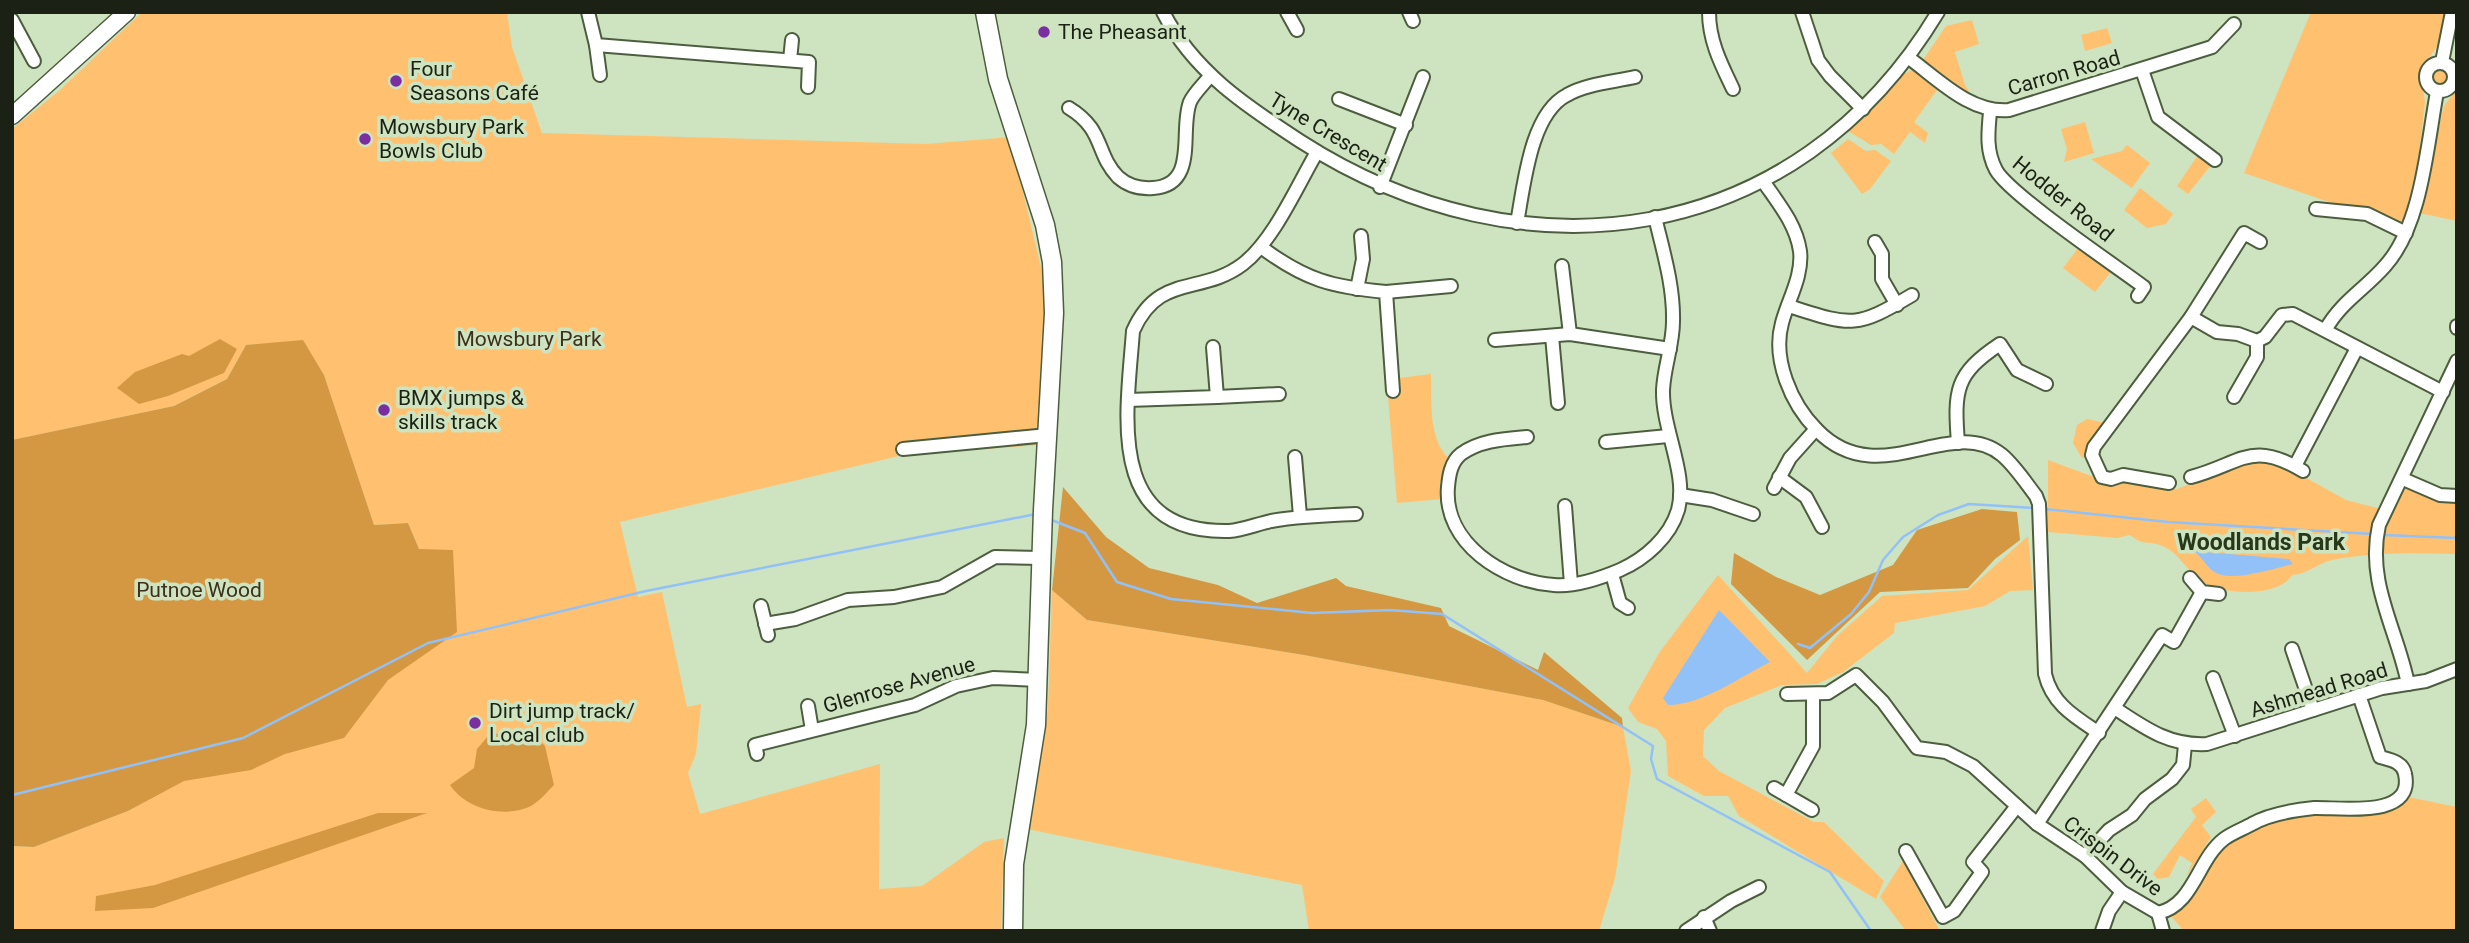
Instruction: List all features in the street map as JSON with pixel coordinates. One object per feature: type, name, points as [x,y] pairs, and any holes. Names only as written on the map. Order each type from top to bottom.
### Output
[{"type":"main road","points":[[985,12],[998,79],[1038,195],[1052,262],[1054,313],[1041,558],[1039,680],[1036,725],[1014,864],[1013,931]]},
{"type":"street","points":[[12,116],[127,12]]},
{"type":"street","points":[[588,12],[600,75]]},
{"type":"street","name":"Tyne Crescent","points":[[1163,12],[1187,51],[1210,76],[1267,120],[1380,187],[1479,218],[1572,228],[1655,217],[1717,201],[1763,181],[1799,161],[1863,109],[1909,58],[1938,12]]},
{"type":"street","points":[[1287,12],[1297,30]]},
{"type":"street","points":[[1709,12],[1716,54],[1733,89]]},
{"type":"street","points":[[1802,12],[1818,60],[1863,109]]},
{"type":"street","points":[[2442,62],[2452,12]]},
{"type":"street","points":[[12,20],[34,61]]},
{"type":"street","name":"Carron Road","points":[[1909,58],[1976,106],[1990,112],[2009,110],[2212,47],[2234,24]]},
{"type":"street","points":[[790,61],[792,40]]},
{"type":"street","points":[[596,45],[808,62],[808,87]]},
{"type":"street","points":[[2442,62],[2451,68],[2456,79],[2448,89],[2437,92],[2428,87],[2425,75],[2431,65],[2442,62]]},
{"type":"street","points":[[2141,70],[2158,117],[2215,160]]},
{"type":"street","points":[[1069,108],[1089,122],[1110,165],[1119,177],[1142,189],[1159,188],[1173,180],[1183,167],[1190,102],[1210,76]]},
{"type":"street","points":[[1380,187],[1423,77]]},
{"type":"street","points":[[1517,223],[1536,132],[1549,112],[1563,97],[1576,90],[1634,77]]},
{"type":"street","points":[[2326,329],[2345,302],[2385,267],[2406,233],[2415,204],[2437,92]]},
{"type":"street","points":[[1339,99],[1358,99],[1406,125]]},
{"type":"street","name":"Hodder Road","points":[[1990,112],[1987,151],[1996,172],[2025,198],[2144,287],[2138,296]]},
{"type":"street","points":[[1317,152],[1261,247],[1233,271],[1168,292],[1153,299],[1140,314],[1133,331],[1126,433],[1131,466],[1138,484],[1161,511],[1190,526],[1233,531],[1300,516],[1356,513]]},
{"type":"street","points":[[1763,181],[1791,223],[1798,245],[1798,271],[1782,323],[1780,361],[1786,380],[1816,429],[1844,448],[1882,457],[1958,443],[1989,448],[2002,456],[2025,482],[2039,509],[2045,674],[2049,689],[2072,715],[2099,733]]},
{"type":"street","points":[[2316,209],[2367,214],[2406,233]]},
{"type":"street","points":[[1527,438],[1487,442],[1461,454],[1452,466],[1447,503],[1459,532],[1480,556],[1498,568],[1537,583],[1571,584],[1612,573],[1645,556],[1658,543],[1677,512],[1680,495],[1668,436],[1663,390],[1673,322],[1671,295],[1655,217]]},
{"type":"street","points":[[2169,482],[2123,475],[2111,479],[2102,477],[2092,455],[2094,447],[2191,317],[2245,233],[2260,242]]},
{"type":"street","points":[[1357,289],[1363,259],[1361,236]]},
{"type":"street","points":[[1875,242],[1882,254],[1882,279],[1897,305]]},
{"type":"street","points":[[1261,247],[1313,279],[1336,287],[1386,292],[1451,286]]},
{"type":"street","points":[[1562,266],[1570,334]]},
{"type":"street","points":[[1386,292],[1394,391]]},
{"type":"street","points":[[1789,306],[1849,323],[1863,322],[1912,296]]},
{"type":"street","points":[[2191,317],[2217,332],[2238,334],[2257,341],[2265,337],[2282,315],[2293,314],[2443,392]]},
{"type":"street","points":[[1495,340],[1570,334],[1670,349]]},
{"type":"street","points":[[1552,336],[1558,403]]},
{"type":"street","points":[[2234,397],[2257,356],[2257,341]]},
{"type":"street","points":[[1958,443],[1960,384],[1967,370],[2000,344],[2017,370],[2046,384]]},
{"type":"street","points":[[1213,346],[1217,397]]},
{"type":"street","points":[[2191,477],[2255,454],[2273,456],[2299,469],[2357,348]]},
{"type":"street","name":"Ashmead Road","points":[[2185,746],[2207,744],[2359,695],[2408,684],[2377,583],[2374,559],[2377,534],[2443,392],[2454,376],[2457,361]]},
{"type":"street","points":[[1128,400],[1279,394]]},
{"type":"street","points":[[1816,429],[1790,457],[1777,482],[1806,497],[1822,527]]},
{"type":"street","points":[[903,449],[1048,435]]},
{"type":"street","points":[[1606,442],[1668,436]]},
{"type":"street","points":[[1295,457],[1300,516]]},
{"type":"street","points":[[2403,479],[2440,495],[2457,496]]},
{"type":"street","points":[[1680,495],[1712,500],[1754,514]]},
{"type":"street","points":[[1565,506],[1571,584]]},
{"type":"street","points":[[761,606],[767,630],[848,600],[894,597],[942,587],[995,557],[1041,558]]},
{"type":"street","points":[[1612,573],[1619,606]]},
{"type":"street","points":[[2190,578],[2202,592],[2219,594]]},
{"type":"street","points":[[2038,824],[2116,709],[2162,635],[2174,642],[2202,592]]},
{"type":"street","points":[[2292,649],[2313,710]]},
{"type":"street","points":[[2408,684],[2456,672]]},
{"type":"street","name":"Crispin Drive","points":[[1787,694],[1813,696],[1828,693],[1856,675],[1883,702],[1917,748],[1946,752],[1973,766],[2038,824],[2085,856],[2122,892],[2158,913],[2170,910],[2181,902],[2210,855],[2224,839],[2256,822],[2317,808],[2370,809],[2388,804],[2400,796],[2407,784],[2405,769],[2396,762],[2381,757],[2359,695]]},
{"type":"street","name":"Glenrose Avenue","points":[[757,754],[755,744],[915,705],[956,686],[993,678],[1039,680]]},
{"type":"street","points":[[2213,678],[2235,736]]},
{"type":"street","points":[[1786,796],[1813,746],[1813,696]]},
{"type":"street","name":"Glenrose Avenue","points":[[808,706],[812,730]]},
{"type":"street","points":[[2085,856],[2109,830],[2132,815],[2146,799],[2172,779],[2183,765],[2185,746],[2116,709]]},
{"type":"street","points":[[1774,789],[1812,810]]},
{"type":"street","points":[[1906,851],[1943,917],[1948,915],[1982,872],[1973,862],[2017,807]]},
{"type":"street","points":[[1686,931],[1704,917],[1759,887]]},
{"type":"street","points":[[2102,931],[2109,911],[2122,892]]},
{"type":"street","points":[[2158,913],[2163,931]]},
{"type":"street","points":[[1704,917],[1710,931]]},
{"type":"green space","name":"Mowsbury Park","points":[[142,12],[507,12],[512,47],[542,133],[927,144],[1010,137],[1047,293],[1040,445],[903,455],[620,522],[638,597],[662,592],[687,707],[701,704],[696,754],[688,773],[700,814],[880,764],[879,889],[922,886],[984,842],[1004,838],[1001,931],[12,931],[12,846],[34,847],[128,811],[183,781],[419,549],[408,523],[374,525],[324,375],[303,341],[246,345],[227,379],[174,406],[12,440],[12,129],[60,90]]},
{"type":"green space","points":[[2311,12],[2446,12],[2438,45],[2421,70],[2425,103],[2418,161],[2402,227],[2244,173]]},
{"type":"green space","points":[[1972,20],[1979,44],[1955,52],[1965,85],[1972,96],[1923,60],[1946,26]]},
{"type":"green space","points":[[2107,28],[2112,43],[2085,51],[2081,35]]},
{"type":"green space","points":[[2440,67],[2447,70],[2450,77],[2447,84],[2440,87],[2433,84],[2430,77],[2433,70]]},
{"type":"green space","points":[[1912,70],[1937,90],[1914,122],[1928,133],[1925,143],[1910,132],[1894,154],[1881,144],[1871,145],[1848,131],[1904,74]]},
{"type":"green space","points":[[2457,89],[2457,221],[2419,213],[2444,106]]},
{"type":"green space","points":[[2085,122],[2094,153],[2064,162],[2067,149],[2061,129]]},
{"type":"green space","points":[[1848,139],[1866,151],[1875,150],[1891,161],[1870,189],[1862,194],[1831,153]]},
{"type":"green space","points":[[2127,145],[2150,163],[2132,188],[2091,159],[2122,151]]},
{"type":"green space","points":[[2198,155],[2212,164],[2188,194],[2177,186]]},
{"type":"green space","points":[[2140,188],[2173,214],[2166,224],[2147,228],[2124,210]]},
{"type":"green space","points":[[2081,244],[2113,269],[2095,292],[2063,268]]},
{"type":"green space","points":[[220,339],[237,349],[224,373],[168,396],[139,404],[117,388],[135,372],[182,354],[189,356]]},
{"type":"green space","name":"Putnoe Wood","points":[[303,340],[324,375],[374,525],[408,523],[419,549],[453,550],[457,632],[388,680],[344,738],[285,754],[251,770],[184,781],[128,811],[34,847],[12,846],[12,440],[174,406],[227,379],[246,345]]},
{"type":"green space","points":[[1431,374],[1434,429],[1448,458],[1440,484],[1442,499],[1397,503],[1388,397],[1400,395],[1399,378]]},
{"type":"green space","points":[[2087,419],[2105,423],[2086,448],[2087,456],[2082,458],[2073,443],[2077,425]]},
{"type":"green space","points":[[2270,458],[2346,500],[2381,509],[2400,470],[2445,490],[2457,491],[2457,554],[2410,553],[2348,557],[2322,563],[2303,573],[2292,575],[2275,588],[2249,592],[2210,586],[2166,548],[2143,542],[2130,535],[2117,538],[2048,532],[2048,460],[2102,480],[2177,489],[2248,461]]},
{"type":"green space","points":[[1063,487],[1106,537],[1149,568],[1218,585],[1257,603],[1336,578],[1346,586],[1441,608],[1449,626],[1538,670],[1544,652],[1622,718],[1623,727],[1543,700],[1304,655],[1087,620],[1052,590]]},
{"type":"green space","points":[[1982,509],[2017,512],[2020,540],[1995,559],[1968,588],[1880,592],[1807,660],[1731,584],[1734,553],[1776,577],[1820,595],[1893,565],[1917,530]]},
{"type":"green space","points":[[2028,536],[2033,590],[2010,591],[1985,606],[1895,623],[1894,633],[1843,672],[1817,684],[1782,685],[1725,708],[1704,730],[1703,756],[1719,771],[1814,822],[1824,822],[1884,881],[1876,899],[1739,816],[1728,796],[1704,796],[1668,776],[1666,741],[1657,729],[1638,722],[1628,708],[1659,653],[1718,575],[1807,673],[1837,636],[1882,596],[1968,590]]},
{"type":"green space","points":[[1052,590],[1087,620],[1304,655],[1543,700],[1623,727],[1631,771],[1615,878],[1599,931],[1309,931],[1302,885],[1027,829],[1048,709]]},
{"type":"green space","points":[[528,729],[545,746],[554,785],[536,803],[508,812],[485,809],[465,800],[450,785],[474,768],[477,749],[489,735]]},
{"type":"green space","points":[[2403,796],[2457,807],[2457,931],[2184,931],[2170,915],[2188,903],[2225,841],[2258,825],[2291,814],[2360,813]]},
{"type":"green space","points":[[2206,798],[2216,812],[2202,825],[2211,837],[2186,877],[2192,863],[2180,855],[2169,877],[2158,879],[2153,874],[2196,817],[2191,809]]},
{"type":"green space","points":[[378,813],[427,813],[153,908],[95,911],[96,896],[155,885]]},
{"type":"green space","points":[[1903,861],[1940,931],[1906,931],[1880,897]]},
{"type":"water","points":[[2194,551],[2289,559],[2293,564],[2240,576],[2220,575]]},
{"type":"water","points":[[1719,610],[1770,662],[1707,695],[1681,704],[1668,705],[1663,698]]},
{"type":"waterway","points":[[1798,644],[1810,648],[1851,614],[1869,592],[1883,560],[1903,537],[1938,515],[1969,504],[2035,508]]},
{"type":"waterway","points":[[2045,509],[2168,522],[2373,534]]},
{"type":"waterway","points":[[12,795],[243,738],[428,643],[646,591],[1036,514]]},
{"type":"waterway","points":[[1049,519],[1085,533],[1117,582],[1171,599],[1312,613],[1390,610],[1442,614],[1653,746],[1651,759],[1657,779],[1830,872],[1871,931]]},
{"type":"waterway","points":[[2383,535],[2457,538]]},
{"type":"place","name":"The Pheasant","points":[[1044,32]]},
{"type":"place","name":"Four Seasons Café","points":[[396,81]]},
{"type":"place","name":"Mowsbury Park Bowls Club","points":[[365,139]]},
{"type":"place","name":"BMX jumps & skills track","points":[[384,410]]},
{"type":"place","name":"Dirt jump track/ Local club","points":[[475,723]]},
{"type":"district","name":"Woodlands Park","points":[[2261,542]]}]
